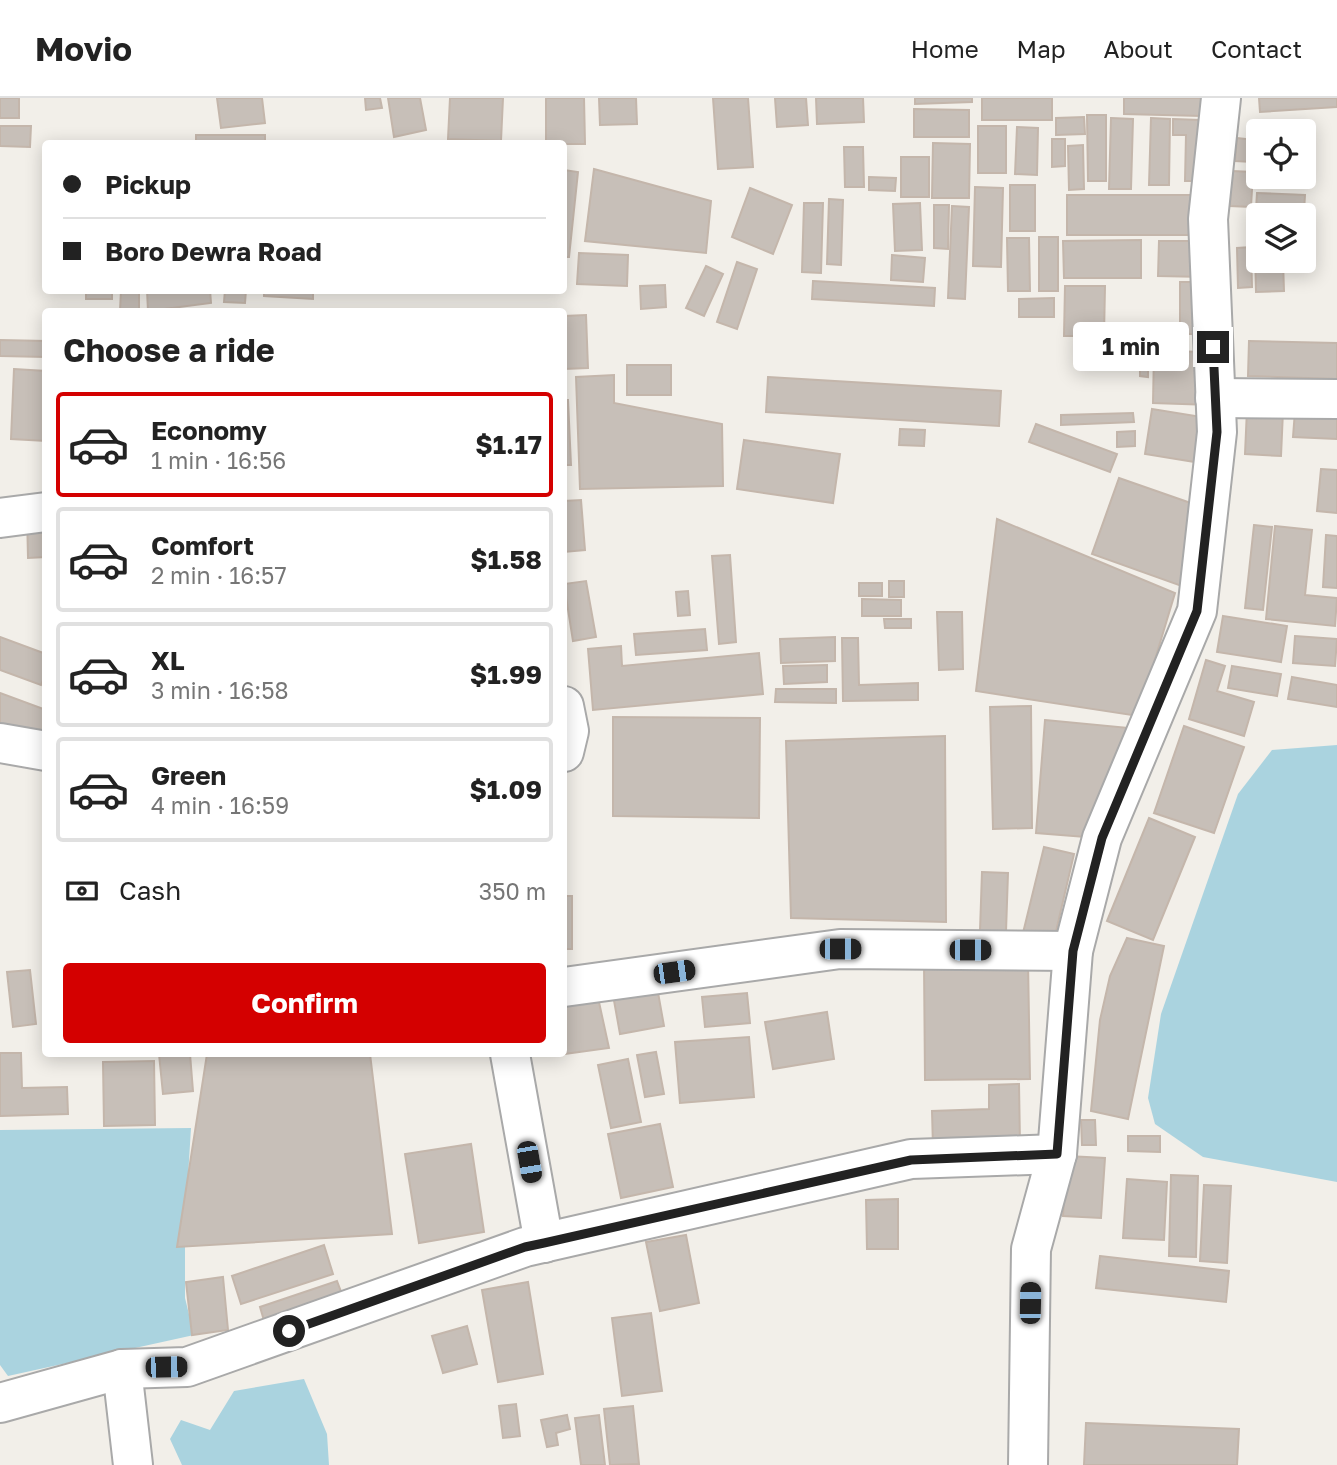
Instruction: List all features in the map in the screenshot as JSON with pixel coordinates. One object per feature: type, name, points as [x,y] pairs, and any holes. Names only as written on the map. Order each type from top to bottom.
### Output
[{"type":"street","points":[[1028,1465],[1031,1249],[1057,1154],[1073,951],[1102,838],[1197,611],[1217,432],[1208,219],[1221,98]]},
{"type":"street","points":[[1215,398],[1337,399]]},
{"type":"street","points":[[0,518],[42,513]]},
{"type":"street","points":[[567,721],[567,739]]},
{"type":"street","points":[[0,743],[42,750]]},
{"type":"street","points":[[567,987],[840,949],[1073,951]]},
{"type":"street","points":[[511,1057],[544,1243]]},
{"type":"street","points":[[0,1403],[122,1369],[187,1367],[525,1247],[911,1160],[1057,1154]]},
{"type":"street","points":[[122,1369],[133,1465]]},
{"type":"water","points":[[1337,745],[1337,1182],[1203,1157],[1155,1124],[1148,1098],[1161,1014],[1238,794],[1272,750]]},
{"type":"water","points":[[191,1128],[185,1225],[185,1298],[194,1335],[8,1376],[0,1365],[0,1130]]},
{"type":"water","points":[[304,1379],[327,1434],[329,1465],[182,1465],[170,1439],[181,1420],[210,1430],[234,1391]]},
{"type":"building","points":[[0,98],[19,98],[19,118],[0,118]]},
{"type":"building","points":[[217,98],[262,98],[265,123],[221,128]]},
{"type":"building","points":[[365,98],[380,98],[382,108],[366,110]]},
{"type":"building","points":[[388,98],[420,98],[426,130],[394,137]]},
{"type":"building","points":[[450,98],[503,98],[501,140],[448,139]]},
{"type":"building","points":[[546,98],[584,98],[585,144],[567,144],[567,140],[546,140]]},
{"type":"building","points":[[599,98],[636,98],[637,124],[600,125]]},
{"type":"building","points":[[713,98],[748,98],[753,167],[718,169]]},
{"type":"building","points":[[775,98],[806,98],[808,125],[777,127]]},
{"type":"building","points":[[816,98],[863,98],[864,122],[817,124]]},
{"type":"building","points":[[915,98],[972,98],[972,102],[915,104]]},
{"type":"building","points":[[982,98],[1052,98],[1052,120],[982,120]]},
{"type":"building","points":[[1124,98],[1202,98],[1201,116],[1124,114]]},
{"type":"building","points":[[1259,98],[1337,98],[1337,107],[1260,112]]},
{"type":"building","points":[[914,109],[969,110],[969,137],[914,137]]},
{"type":"building","points":[[1087,115],[1106,115],[1106,181],[1088,181]]},
{"type":"building","points":[[1084,117],[1085,134],[1056,135],[1056,118]]},
{"type":"building","points":[[1111,118],[1133,119],[1131,189],[1109,189]]},
{"type":"building","points":[[1151,118],[1170,119],[1169,185],[1149,185]]},
{"type":"building","points":[[1173,119],[1200,120],[1199,181],[1185,181],[1186,135],[1173,135]]},
{"type":"building","points":[[0,126],[31,126],[30,147],[0,146]]},
{"type":"building","points":[[978,126],[1006,126],[1006,173],[978,173]]},
{"type":"building","points":[[1017,127],[1038,128],[1037,175],[1015,174]]},
{"type":"building","points":[[196,135],[265,135],[265,140],[196,140]]},
{"type":"building","points":[[1237,138],[1246,139],[1246,162],[1235,161]]},
{"type":"building","points":[[1052,139],[1065,139],[1065,166],[1052,167]]},
{"type":"building","points":[[933,143],[970,144],[969,198],[932,198]]},
{"type":"building","points":[[1083,145],[1084,189],[1069,190],[1068,146]]},
{"type":"building","points":[[844,147],[863,147],[864,187],[845,187]]},
{"type":"building","points":[[901,157],[929,157],[929,197],[901,197]]},
{"type":"building","points":[[594,169],[711,201],[706,253],[585,241]]},
{"type":"building","points":[[567,170],[578,172],[567,257]]},
{"type":"building","points":[[1232,171],[1246,172],[1246,189],[1252,189],[1251,203],[1246,203],[1246,207],[1230,206]]},
{"type":"building","points":[[869,177],[896,178],[895,191],[869,190]]},
{"type":"building","points":[[1010,185],[1035,185],[1035,231],[1010,231]]},
{"type":"building","points":[[975,187],[1003,188],[1001,267],[973,266]]},
{"type":"building","points":[[750,188],[792,205],[773,254],[732,237]]},
{"type":"building","points":[[1257,193],[1305,195],[1304,203],[1256,203]]},
{"type":"building","points":[[1067,195],[1193,195],[1193,235],[1067,235]]},
{"type":"building","points":[[829,199],[843,200],[841,265],[827,264]]},
{"type":"building","points":[[804,203],[823,203],[821,273],[802,272]]},
{"type":"building","points":[[920,203],[922,250],[895,251],[893,204]]},
{"type":"building","points":[[934,205],[949,205],[948,249],[934,248]]},
{"type":"building","points":[[952,206],[969,207],[965,299],[948,298]]},
{"type":"building","points":[[1039,237],[1058,237],[1058,291],[1039,291]]},
{"type":"building","points":[[1007,238],[1029,238],[1030,291],[1008,291]]},
{"type":"building","points":[[1141,240],[1141,278],[1064,278],[1063,241]]},
{"type":"building","points":[[1159,241],[1206,241],[1205,277],[1158,276]]},
{"type":"building","points":[[1246,247],[1246,273],[1252,273],[1252,287],[1238,288],[1237,248]]},
{"type":"building","points":[[579,253],[628,255],[627,286],[577,284]]},
{"type":"building","points":[[892,255],[925,258],[923,282],[891,280]]},
{"type":"building","points":[[737,262],[757,269],[737,329],[717,322]]},
{"type":"building","points":[[706,266],[723,274],[704,316],[686,308]]},
{"type":"building","points":[[1256,273],[1283,273],[1284,291],[1256,292]]},
{"type":"building","points":[[813,281],[935,288],[934,306],[812,299]]},
{"type":"building","points":[[1180,282],[1198,282],[1197,334],[1180,334]]},
{"type":"building","points":[[665,285],[666,307],[641,309],[640,286]]},
{"type":"building","points":[[1065,286],[1105,286],[1104,336],[1064,336]]},
{"type":"building","points":[[86,294],[112,294],[112,299],[86,299]]},
{"type":"building","points":[[121,294],[139,294],[139,308],[120,308]]},
{"type":"building","points":[[147,294],[210,294],[211,303],[148,308]]},
{"type":"building","points":[[225,294],[246,294],[245,303],[224,302]]},
{"type":"building","points":[[313,294],[313,299],[264,296]]},
{"type":"building","points":[[1054,298],[1054,317],[1019,317],[1019,299]]},
{"type":"building","points":[[586,315],[588,368],[567,369],[567,316]]},
{"type":"building","points":[[0,340],[42,341],[42,357],[0,356]]},
{"type":"building","points":[[1249,341],[1337,343],[1337,379],[1248,376]]},
{"type":"building","points":[[1140,349],[1148,349],[1148,377],[1140,376]]},
{"type":"building","points":[[1154,351],[1212,352],[1211,405],[1153,403]]},
{"type":"building","points":[[627,365],[671,365],[671,395],[627,395]]},
{"type":"building","points":[[14,369],[42,371],[42,441],[11,439]]},
{"type":"building","points":[[614,375],[614,403],[722,424],[723,486],[580,489],[576,377]]},
{"type":"building","points":[[768,377],[1001,391],[999,426],[766,412]]},
{"type":"building","points":[[567,400],[568,400],[571,465],[567,465]]},
{"type":"building","points":[[1152,409],[1208,418],[1201,463],[1145,454]]},
{"type":"building","points":[[1247,409],[1283,411],[1281,456],[1245,454]]},
{"type":"building","points":[[1295,411],[1337,413],[1337,439],[1293,437]]},
{"type":"building","points":[[1133,413],[1134,422],[1061,425],[1061,415]]},
{"type":"building","points":[[1036,424],[1117,454],[1110,472],[1029,442]]},
{"type":"building","points":[[900,429],[925,430],[924,446],[899,445]]},
{"type":"building","points":[[1135,431],[1135,446],[1117,447],[1117,432]]},
{"type":"building","points":[[744,440],[840,454],[833,503],[737,489]]},
{"type":"building","points":[[1321,469],[1337,470],[1337,513],[1317,511]]},
{"type":"building","points":[[1119,478],[1205,508],[1190,589],[1092,554]]},
{"type":"building","points":[[581,500],[585,550],[567,552],[567,501]]},
{"type":"building","points":[[42,514],[42,557],[28,558],[27,515]]},
{"type":"building","points":[[997,519],[1175,593],[1138,716],[976,691]]},
{"type":"building","points":[[1254,525],[1272,527],[1263,610],[1245,608]]},
{"type":"building","points":[[1275,526],[1312,530],[1305,595],[1337,598],[1335,626],[1266,619]]},
{"type":"building","points":[[1326,535],[1337,536],[1337,588],[1323,587]]},
{"type":"building","points":[[730,555],[736,642],[719,644],[712,556]]},
{"type":"building","points":[[586,581],[596,637],[573,641],[567,584]]},
{"type":"building","points":[[889,581],[904,581],[904,597],[889,597]]},
{"type":"building","points":[[859,583],[882,583],[882,596],[859,596]]},
{"type":"building","points":[[688,591],[690,615],[678,616],[676,592]]},
{"type":"building","points":[[862,599],[901,600],[901,616],[862,616]]},
{"type":"building","points":[[937,612],[962,612],[963,669],[939,670]]},
{"type":"building","points":[[1223,616],[1287,626],[1281,662],[1217,652]]},
{"type":"building","points":[[884,619],[911,619],[911,628],[885,628]]},
{"type":"building","points":[[705,629],[707,650],[636,655],[634,634]]},
{"type":"building","points":[[1295,636],[1337,639],[1335,666],[1293,663]]},
{"type":"building","points":[[0,637],[42,653],[41,685],[0,670]]},
{"type":"building","points":[[835,637],[835,661],[781,663],[780,639]]},
{"type":"building","points":[[842,638],[858,638],[859,685],[918,683],[918,700],[843,701]]},
{"type":"building","points":[[621,646],[622,666],[759,653],[763,694],[593,710],[588,649]]},
{"type":"building","points":[[1206,660],[1225,666],[1217,691],[1254,702],[1244,736],[1189,719]]},
{"type":"building","points":[[827,665],[827,682],[784,684],[783,666]]},
{"type":"building","points":[[1232,666],[1281,674],[1277,696],[1228,688]]},
{"type":"building","points":[[1292,677],[1337,685],[1337,707],[1288,699]]},
{"type":"building","points":[[776,689],[836,689],[836,703],[775,702]]},
{"type":"building","points":[[0,693],[42,709],[42,742],[0,726]]},
{"type":"building","points":[[1031,706],[1032,828],[993,829],[990,707]]},
{"type":"building","points":[[613,717],[760,718],[759,818],[613,816]]},
{"type":"building","points":[[1045,720],[1140,729],[1098,838],[1036,833]]},
{"type":"building","points":[[1184,726],[1244,747],[1214,833],[1154,813]]},
{"type":"building","points":[[945,736],[946,922],[791,918],[786,741]]},
{"type":"building","points":[[1149,818],[1195,837],[1153,940],[1107,921]]},
{"type":"building","points":[[1044,847],[1074,854],[1054,940],[1023,933]]},
{"type":"building","points":[[982,872],[1008,873],[1006,932],[980,931]]},
{"type":"building","points":[[567,896],[572,896],[572,949],[567,949]]},
{"type":"building","points":[[1127,938],[1164,946],[1128,1119],[1091,1111],[1100,1020],[1110,976]]},
{"type":"building","points":[[652,959],[664,1026],[620,1034],[608,967]]},
{"type":"building","points":[[1028,961],[1030,1079],[925,1080],[924,962]]},
{"type":"building","points":[[30,970],[36,1024],[13,1027],[7,972]]},
{"type":"building","points":[[592,970],[609,1048],[567,1054],[567,974]]},
{"type":"building","points":[[747,993],[750,1023],[705,1027],[702,997]]},
{"type":"building","points":[[827,1012],[834,1059],[773,1069],[765,1022]]},
{"type":"building","points":[[749,1037],[754,1097],[680,1103],[675,1042]]},
{"type":"building","points":[[656,1052],[664,1094],[645,1097],[637,1055]]},
{"type":"building","points":[[0,1053],[21,1053],[22,1088],[67,1087],[68,1114],[0,1116]]},
{"type":"building","points":[[159,1057],[190,1057],[193,1091],[163,1094]]},
{"type":"building","points":[[207,1057],[370,1057],[392,1234],[177,1247]]},
{"type":"building","points":[[628,1059],[641,1122],[611,1128],[598,1065]]},
{"type":"building","points":[[154,1061],[155,1125],[104,1126],[103,1062]]},
{"type":"building","points":[[1019,1084],[1020,1145],[933,1147],[932,1111],[989,1109],[989,1085]]},
{"type":"building","points":[[1081,1120],[1095,1120],[1096,1145],[1082,1145]]},
{"type":"building","points":[[660,1124],[673,1187],[621,1198],[608,1134]]},
{"type":"building","points":[[1128,1136],[1160,1136],[1160,1152],[1128,1151]]},
{"type":"building","points":[[471,1144],[484,1232],[419,1243],[405,1154]]},
{"type":"building","points":[[1067,1156],[1105,1158],[1101,1218],[1063,1216]]},
{"type":"building","points":[[1171,1175],[1198,1176],[1196,1257],[1169,1256]]},
{"type":"building","points":[[1127,1179],[1167,1182],[1164,1240],[1123,1238]]},
{"type":"building","points":[[1204,1185],[1231,1186],[1227,1263],[1200,1261]]},
{"type":"building","points":[[898,1199],[898,1249],[867,1249],[866,1200]]},
{"type":"building","points":[[686,1235],[699,1303],[660,1311],[646,1242]]},
{"type":"building","points":[[324,1245],[333,1274],[241,1304],[232,1276]]},
{"type":"building","points":[[1100,1256],[1229,1271],[1226,1302],[1096,1288]]},
{"type":"building","points":[[223,1277],[228,1330],[192,1335],[186,1282]]},
{"type":"building","points":[[337,1281],[343,1297],[265,1324],[260,1307]]},
{"type":"building","points":[[528,1282],[543,1374],[498,1382],[482,1290]]},
{"type":"building","points":[[651,1313],[662,1391],[622,1396],[612,1318]]},
{"type":"building","points":[[467,1326],[477,1364],[443,1373],[432,1336]]},
{"type":"building","points":[[516,1404],[520,1436],[503,1438],[499,1406]]},
{"type":"building","points":[[633,1406],[639,1464],[610,1465],[604,1409]]},
{"type":"building","points":[[567,1415],[570,1429],[556,1433],[558,1445],[547,1447],[541,1420]]},
{"type":"building","points":[[599,1415],[605,1465],[581,1465],[575,1418]]},
{"type":"building","points":[[1086,1423],[1239,1429],[1237,1465],[1084,1465]]},
{"type":"route","points":[[289,1331],[525,1247],[911,1160],[1057,1154],[1073,951],[1102,838],[1197,611],[1217,432],[1213,347]]}]
